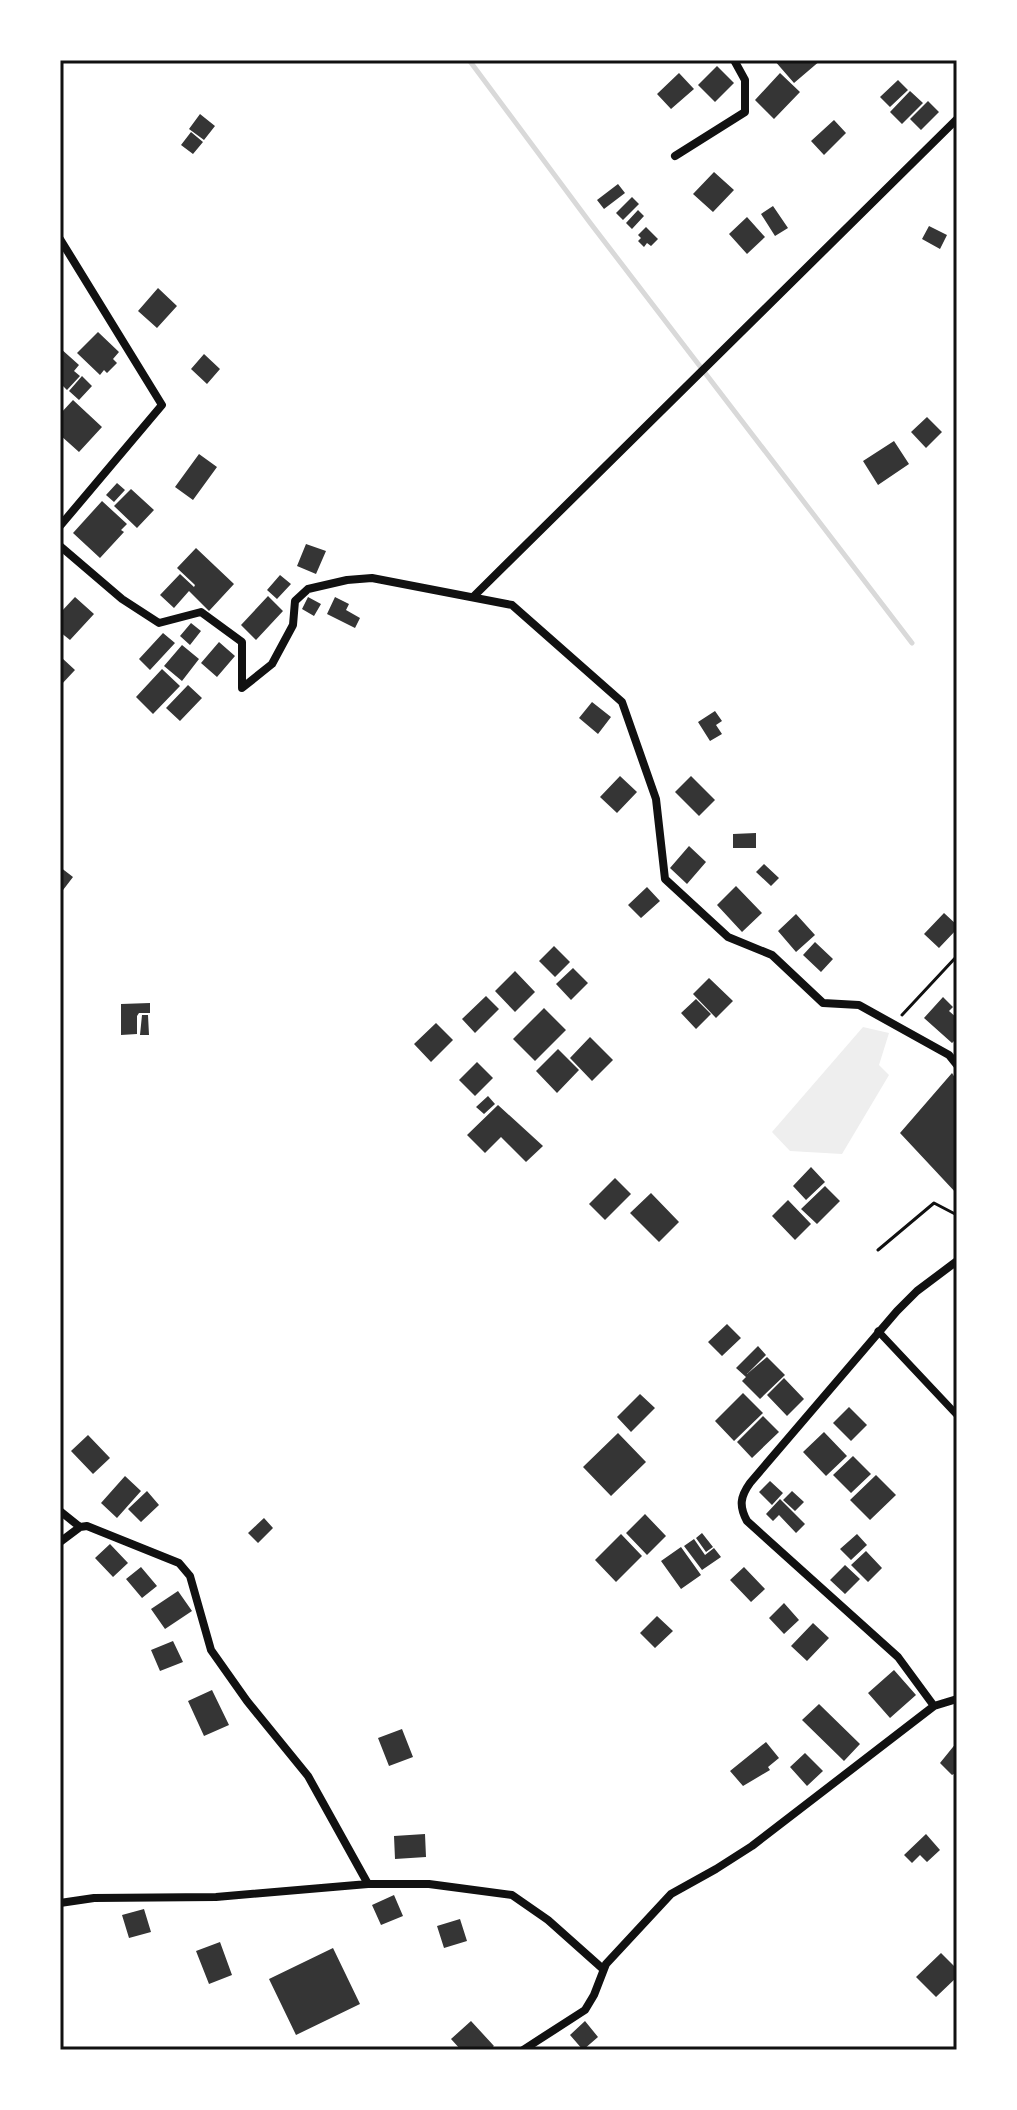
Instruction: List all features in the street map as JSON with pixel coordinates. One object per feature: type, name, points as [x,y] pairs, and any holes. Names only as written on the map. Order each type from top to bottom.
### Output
[{"type":"street","points":[[675,156],[745,112],[745,80],[734,60]]},
{"type":"street","points":[[473,597],[957,119]]},
{"type":"street","points":[[60,239],[162,405],[60,526]]},
{"type":"street","points":[[60,546],[122,599],[159,623],[201,612],[242,642],[242,688],[272,664],[293,625],[295,601],[308,589],[372,578],[512,605],[622,702],[656,799],[665,879],[728,937],[772,955],[823,1003],[859,1005],[949,1055],[957,1065]]},
{"type":"street","points":[[934,1706],[898,1657],[747,1521],[740,1500],[750,1483],[878,1331],[917,1291],[957,1261]]},
{"type":"street","points":[[878,1331],[957,1415]]},
{"type":"street","points":[[60,1511],[80,1527],[96,1529],[179,1563],[185,1569],[190,1576],[211,1650],[247,1701],[308,1776],[368,1884]]},
{"type":"street","points":[[60,1542],[80,1527]]},
{"type":"street","points":[[523,2050],[585,2010],[603,1969],[671,1894],[752,1846],[934,1706],[957,1699]]},
{"type":"street","points":[[60,1903],[94,1898],[216,1897],[368,1884],[429,1884],[512,1895],[548,1920],[603,1969]]},
{"type":"path","points":[[894,1024],[957,956]]},
{"type":"path","points":[[878,1250],[934,1203],[957,1215]]},
{"type":"shaded area","points":[[863,1027],[889,1033],[879,1065],[889,1075],[842,1154],[790,1151],[772,1132]]},
{"type":"building","points":[[774,60],[821,60],[794,83]]},
{"type":"building","points":[[717,66],[734,83],[715,102],[698,85]]},
{"type":"building","points":[[679,73],[694,89],[671,109],[657,94]]},
{"type":"building","points":[[780,73],[800,92],[774,119],[755,100]]},
{"type":"building","points":[[898,80],[908,90],[890,107],[880,97]]},
{"type":"building","points":[[910,91],[923,103],[902,124],[890,112]]},
{"type":"building","points":[[928,101],[939,112],[921,130],[910,119]]},
{"type":"building","points":[[200,114],[215,126],[204,140],[189,129]]},
{"type":"building","points":[[834,120],[846,133],[824,155],[811,141]]},
{"type":"building","points":[[191,132],[203,142],[193,154],[181,145]]},
{"type":"building","points":[[714,172],[734,190],[713,212],[693,194]]},
{"type":"building","points":[[618,184],[625,193],[604,209],[597,200]]},
{"type":"building","points":[[632,197],[639,204],[623,220],[616,213]]},
{"type":"building","points":[[773,206],[788,228],[775,236],[761,214]]},
{"type":"building","points":[[638,210],[644,216],[632,229],[626,223]]},
{"type":"building","points":[[747,217],[765,237],[747,254],[729,234]]},
{"type":"building","points":[[929,226],[947,235],[940,249],[922,239]]},
{"type":"building","points":[[646,227],[658,239],[651,246],[647,243],[644,247],[638,241],[641,238],[638,235]]},
{"type":"building","points":[[158,288],[177,306],[157,328],[138,311]]},
{"type":"building","points":[[98,332],[119,352],[113,359],[117,363],[107,373],[104,370],[100,375],[77,353]]},
{"type":"building","points":[[60,348],[79,365],[74,371],[80,376],[67,390],[60,383]]},
{"type":"building","points":[[204,354],[220,369],[207,384],[191,369]]},
{"type":"building","points":[[82,376],[92,386],[79,400],[69,391]]},
{"type":"building","points":[[73,400],[102,427],[79,452],[60,435],[60,414]]},
{"type":"building","points":[[927,417],[942,432],[926,448],[911,432]]},
{"type":"building","points":[[894,441],[909,464],[878,485],[863,461]]},
{"type":"building","points":[[199,454],[217,467],[193,500],[175,487]]},
{"type":"building","points":[[117,483],[125,490],[114,502],[106,495]]},
{"type":"building","points":[[131,489],[154,510],[137,528],[114,506]]},
{"type":"building","points":[[102,501],[127,524],[121,530],[124,532],[100,558],[73,533]]},
{"type":"building","points":[[306,544],[326,551],[316,574],[297,566]]},
{"type":"building","points":[[196,548],[234,584],[209,611],[189,591],[174,608],[160,595],[180,574],[194,587],[177,568]]},
{"type":"building","points":[[280,575],[291,584],[277,599],[267,590]]},
{"type":"building","points":[[268,596],[283,611],[256,640],[241,625]]},
{"type":"building","points":[[75,597],[94,614],[70,640],[60,632],[60,613]]},
{"type":"building","points":[[308,597],[321,604],[314,616],[302,609]]},
{"type":"building","points":[[335,597],[349,604],[346,610],[360,618],[355,628],[327,614]]},
{"type":"building","points":[[191,623],[201,631],[190,645],[180,636]]},
{"type":"building","points":[[163,633],[175,643],[150,670],[139,659]]},
{"type":"building","points":[[219,642],[235,656],[217,677],[201,663]]},
{"type":"building","points":[[182,645],[199,659],[182,681],[164,666]]},
{"type":"building","points":[[60,659],[75,670],[60,686]]},
{"type":"building","points":[[162,669],[180,686],[153,714],[136,697]]},
{"type":"building","points":[[188,685],[202,698],[180,721],[166,708]]},
{"type":"building","points":[[592,702],[611,717],[598,734],[579,718]]},
{"type":"building","points":[[715,711],[722,721],[716,725],[722,734],[710,741],[698,722]]},
{"type":"building","points":[[620,776],[637,792],[617,813],[600,797]]},
{"type":"building","points":[[691,776],[715,800],[699,816],[675,792]]},
{"type":"building","points":[[756,833],[756,848],[733,848],[733,834]]},
{"type":"building","points":[[689,846],[706,862],[687,884],[670,868]]},
{"type":"building","points":[[764,864],[779,878],[771,886],[756,872]]},
{"type":"building","points":[[60,867],[73,877],[60,894]]},
{"type":"building","points":[[736,886],[762,913],[742,932],[717,905]]},
{"type":"building","points":[[647,887],[660,901],[641,918],[628,905]]},
{"type":"building","points":[[944,913],[957,925],[957,929],[939,948],[924,934]]},
{"type":"building","points":[[796,914],[815,935],[796,952],[778,931]]},
{"type":"building","points":[[815,942],[833,959],[821,972],[803,955]]},
{"type":"building","points":[[554,946],[570,962],[555,977],[539,961]]},
{"type":"building","points":[[573,968],[588,983],[571,1000],[556,984]]},
{"type":"building","points":[[515,971],[535,992],[515,1012],[495,991]]},
{"type":"building","points":[[709,978],[733,1001],[716,1018],[693,994]]},
{"type":"building","points":[[486,996],[499,1009],[475,1033],[462,1019]]},
{"type":"building","points":[[943,997],[953,1007],[949,1011],[957,1018],[957,1038],[952,1043],[924,1018]]},
{"type":"building","points":[[696,999],[711,1014],[696,1029],[681,1013]]},
{"type":"building","points":[[150,1003],[150,1013],[139,1013],[137,1016],[137,1034],[121,1035],[121,1004]]},
{"type":"building","points":[[544,1008],[566,1030],[535,1061],[513,1039]]},
{"type":"building","points":[[142,1015],[148,1015],[149,1035],[140,1035]]},
{"type":"building","points":[[436,1023],[453,1040],[431,1062],[414,1044]]},
{"type":"building","points":[[590,1037],[613,1060],[592,1081],[570,1058]]},
{"type":"building","points":[[558,1049],[579,1070],[557,1093],[536,1071]]},
{"type":"building","points":[[477,1062],[493,1078],[475,1096],[459,1080]]},
{"type":"building","points":[[952,1073],[957,1081],[957,1194],[900,1133]]},
{"type":"building","points":[[488,1096],[495,1104],[484,1114],[476,1107]]},
{"type":"building","points":[[498,1105],[543,1146],[526,1162],[501,1137],[485,1153],[467,1135]]},
{"type":"building","points":[[811,1167],[825,1182],[806,1200],[793,1186]]},
{"type":"building","points":[[615,1178],[631,1194],[605,1220],[589,1204]]},
{"type":"building","points":[[825,1186],[840,1201],[817,1224],[801,1209]]},
{"type":"building","points":[[651,1193],[679,1222],[659,1242],[630,1213]]},
{"type":"building","points":[[788,1200],[811,1224],[795,1240],[772,1216]]},
{"type":"building","points":[[727,1324],[741,1338],[722,1356],[708,1342]]},
{"type":"building","points":[[758,1346],[766,1355],[747,1374],[767,1357],[785,1375],[760,1399],[742,1381],[746,1377],[736,1368]]},
{"type":"building","points":[[784,1378],[804,1399],[787,1416],[767,1395]]},
{"type":"building","points":[[743,1393],[763,1413],[734,1441],[715,1421]]},
{"type":"building","points":[[640,1394],[655,1408],[631,1432],[617,1417]]},
{"type":"building","points":[[849,1407],[867,1425],[851,1441],[833,1423]]},
{"type":"building","points":[[763,1416],[779,1432],[752,1458],[737,1442]]},
{"type":"building","points":[[824,1432],[847,1456],[826,1476],[803,1452]]},
{"type":"building","points":[[618,1433],[646,1462],[611,1496],[583,1467]]},
{"type":"building","points":[[88,1435],[110,1458],[93,1474],[71,1451]]},
{"type":"building","points":[[853,1456],[871,1474],[851,1493],[833,1475]]},
{"type":"building","points":[[876,1475],[896,1495],[870,1520],[850,1500]]},
{"type":"building","points":[[125,1476],[141,1491],[117,1518],[101,1503]]},
{"type":"building","points":[[770,1481],[783,1493],[772,1505],[759,1492]]},
{"type":"building","points":[[147,1491],[159,1505],[141,1522],[128,1509]]},
{"type":"building","points":[[792,1491],[804,1502],[795,1511],[783,1500]]},
{"type":"building","points":[[780,1499],[805,1524],[796,1533],[779,1515],[773,1521],[766,1514]]},
{"type":"building","points":[[645,1514],[666,1536],[647,1555],[626,1533]]},
{"type":"building","points":[[264,1518],[273,1528],[258,1543],[248,1533]]},
{"type":"building","points":[[702,1533],[713,1547],[706,1552],[696,1538]]},
{"type":"building","points":[[621,1534],[642,1556],[616,1582],[595,1560]]},
{"type":"building","points":[[857,1534],[867,1545],[851,1560],[840,1549]]},
{"type":"building","points":[[694,1539],[705,1555],[714,1548],[721,1557],[702,1570],[684,1546]]},
{"type":"building","points":[[110,1544],[128,1563],[113,1577],[95,1558]]},
{"type":"building","points":[[681,1547],[701,1575],[681,1589],[661,1561]]},
{"type":"building","points":[[866,1551],[882,1568],[868,1582],[851,1565]]},
{"type":"building","points":[[845,1565],[860,1579],[845,1594],[830,1580]]},
{"type":"building","points":[[141,1567],[157,1586],[142,1598],[126,1579]]},
{"type":"building","points":[[744,1567],[765,1589],[751,1602],[730,1580]]},
{"type":"building","points":[[178,1591],[192,1611],[165,1629],[151,1609]]},
{"type":"building","points":[[784,1603],[799,1620],[784,1634],[769,1618]]},
{"type":"building","points":[[657,1616],[673,1631],[655,1648],[640,1633]]},
{"type":"building","points":[[813,1623],[829,1638],[807,1661],[791,1646]]},
{"type":"building","points":[[173,1641],[183,1662],[160,1671],[151,1650]]},
{"type":"building","points":[[894,1670],[916,1695],[890,1718],[868,1693]]},
{"type":"building","points":[[212,1690],[229,1725],[204,1736],[188,1701]]},
{"type":"building","points":[[819,1704],[860,1744],[844,1761],[802,1720]]},
{"type":"building","points":[[402,1729],[413,1757],[389,1766],[378,1738]]},
{"type":"building","points":[[766,1742],[779,1758],[768,1767],[770,1770],[743,1786],[730,1771]]},
{"type":"building","points":[[957,1742],[957,1772],[952,1775],[940,1763]]},
{"type":"building","points":[[805,1753],[823,1771],[807,1786],[790,1767]]},
{"type":"building","points":[[425,1834],[426,1857],[395,1859],[394,1836]]},
{"type":"building","points":[[926,1834],[940,1850],[927,1862],[920,1855],[912,1863],[904,1855]]},
{"type":"building","points":[[394,1895],[403,1916],[381,1925],[372,1905]]},
{"type":"building","points":[[144,1909],[151,1932],[129,1938],[122,1915]]},
{"type":"building","points":[[460,1919],[467,1941],[444,1948],[437,1926]]},
{"type":"building","points":[[220,1942],[232,1975],[209,1984],[196,1951]]},
{"type":"building","points":[[333,1948],[360,2004],[296,2035],[269,1979]]},
{"type":"building","points":[[941,1953],[957,1969],[957,1977],[936,1997],[916,1977]]},
{"type":"building","points":[[471,2021],[494,2046],[489,2050],[461,2050],[451,2039]]},
{"type":"building","points":[[585,2021],[598,2037],[583,2050],[570,2035]]},
{"type":"waterway","points":[[469,60],[912,643]]}]
